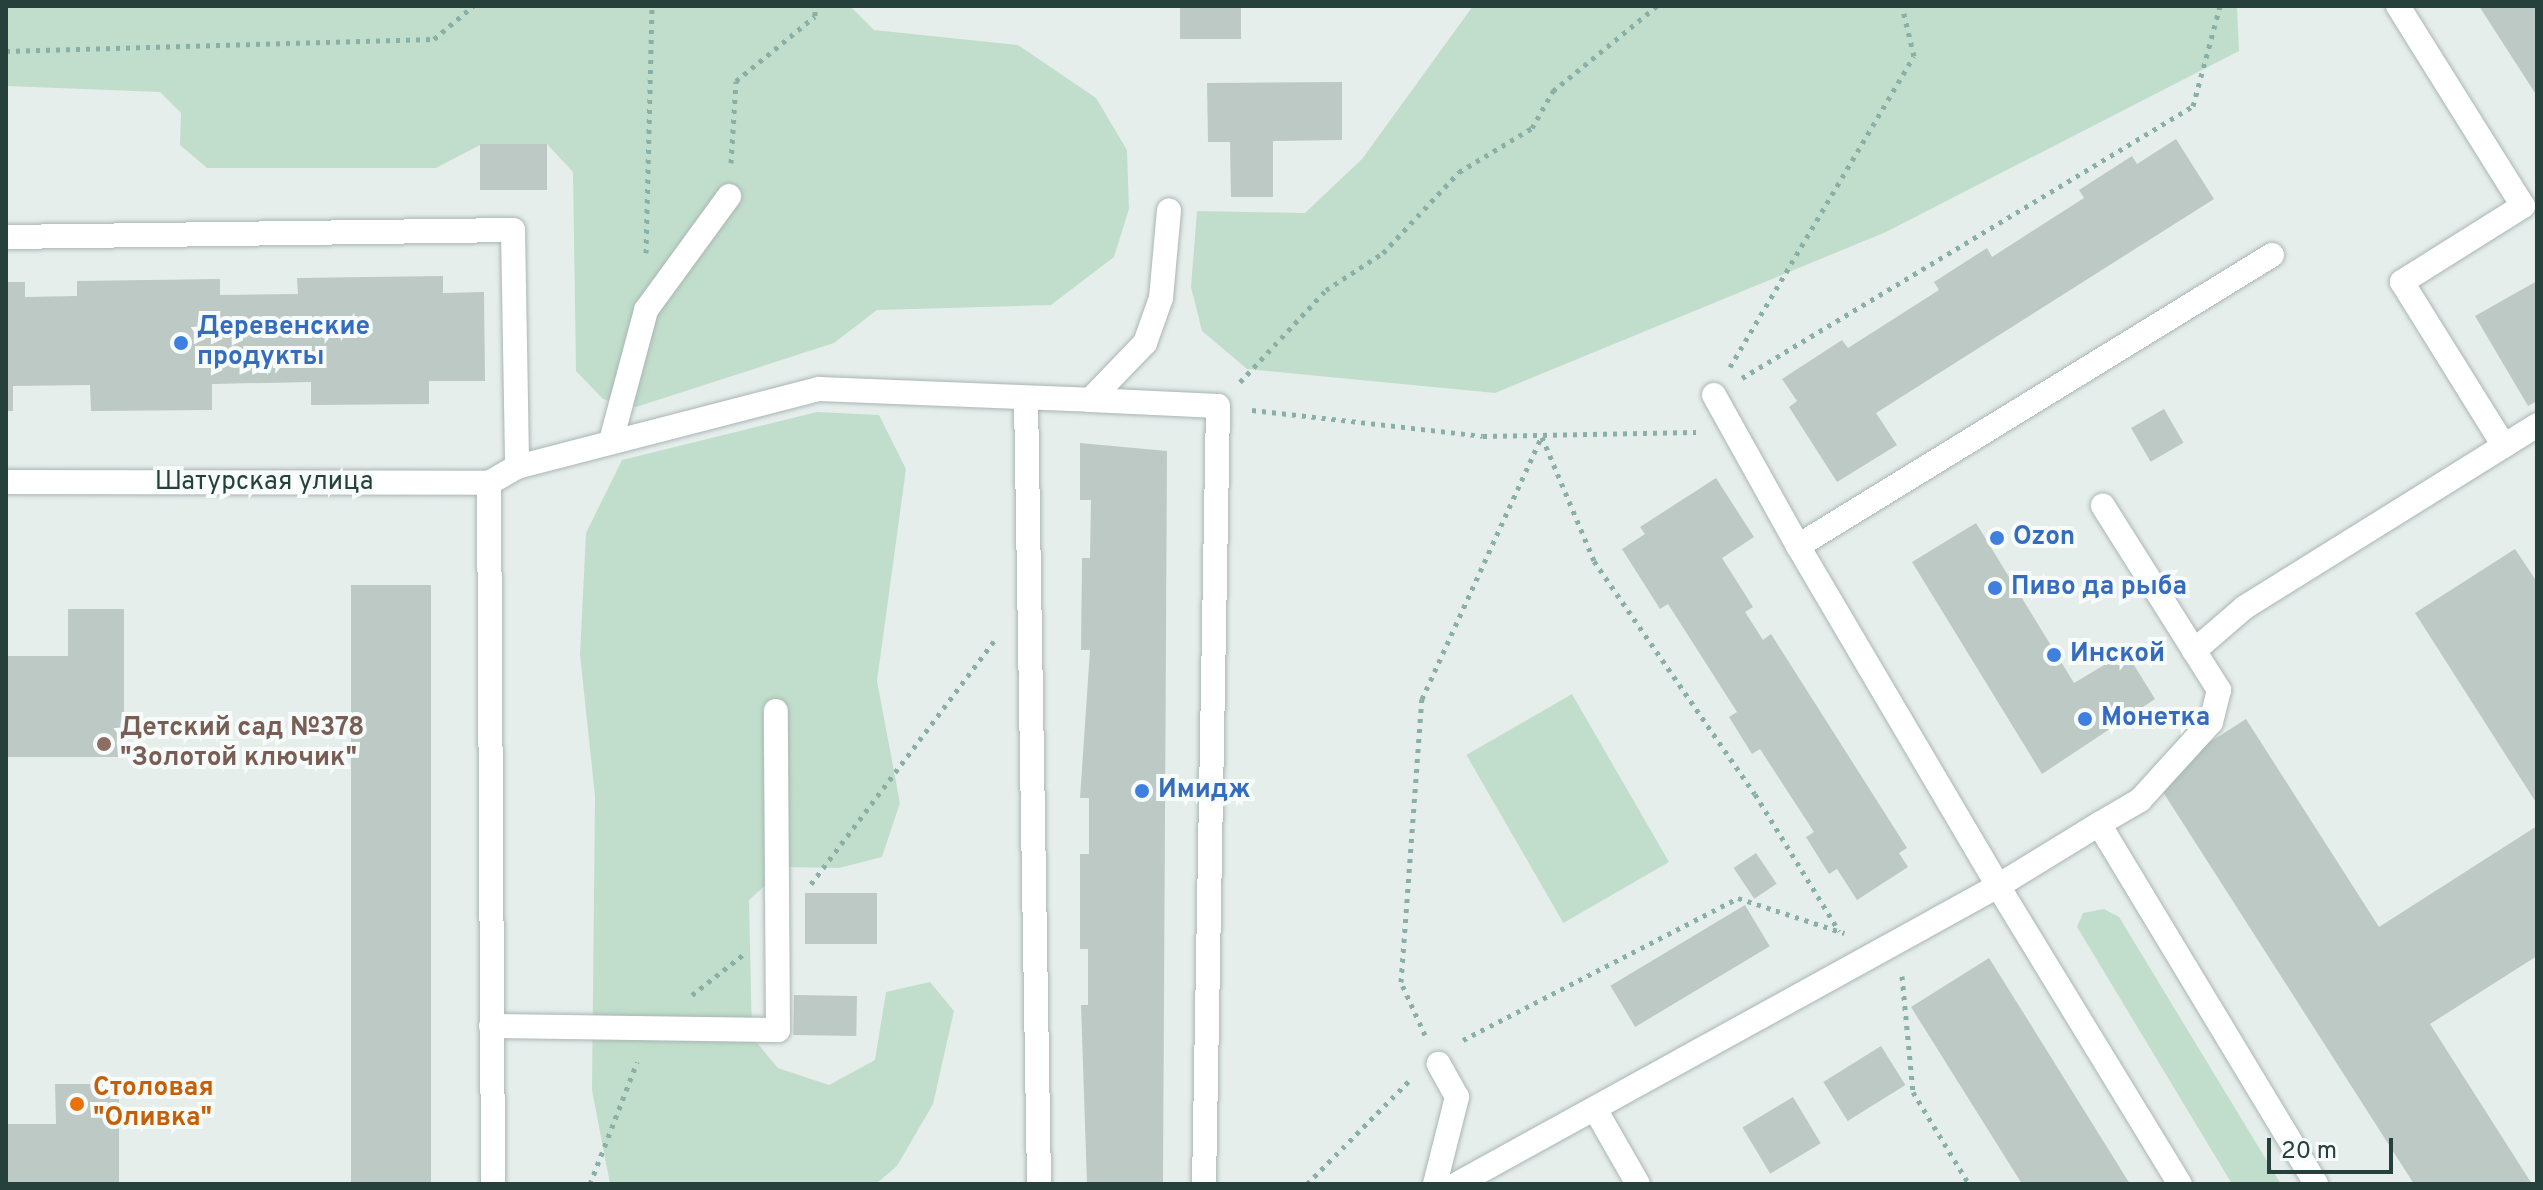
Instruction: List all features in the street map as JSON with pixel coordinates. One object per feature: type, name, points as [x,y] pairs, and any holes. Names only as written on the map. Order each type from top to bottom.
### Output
[{"type":"street","points":[[2398,6],[2523,206],[2402,282],[2504,446]]},
{"type":"street","points":[[611,441],[646,310],[729,196]]},
{"type":"street","points":[[1090,400],[1145,343],[1161,298],[1169,210]]},
{"type":"street","points":[[6,237],[513,230],[517,467]]},
{"type":"street","points":[[1798,546],[2272,255]]},
{"type":"street","name":"Шатурская улица","points":[[6,482],[489,483],[517,467],[819,389],[1218,406]]},
{"type":"street","points":[[1714,395],[1798,546],[1998,886],[2180,1184]]},
{"type":"street","points":[[1026,398],[1039,1184]]},
{"type":"street","points":[[1204,1184],[1218,406]]},
{"type":"street","points":[[2194,651],[2245,607],[2537,425]]},
{"type":"street","points":[[489,483],[493,1184]]},
{"type":"street","points":[[1457,1184],[1899,942],[2140,800],[2211,722],[2219,690],[2103,506]]},
{"type":"street","points":[[491,1026],[778,1030],[776,711]]},
{"type":"street","points":[[2099,824],[2316,1184]]},
{"type":"street","points":[[1435,1184],[1457,1097],[1437,1060]]},
{"type":"street","points":[[1595,1109],[1638,1184]]},
{"type":"path","points":[[6,51],[434,39],[473,6]]},
{"type":"path","points":[[646,310],[652,6]]},
{"type":"path","points":[[729,196],[736,81],[815,16],[815,6]]},
{"type":"path","points":[[1218,406],[1326,290],[1383,253],[1459,172],[1532,128],[1553,91],[1657,6]]},
{"type":"path","points":[[1714,395],[1914,56],[1902,6]]},
{"type":"path","points":[[1714,395],[2193,106],[2220,6]]},
{"type":"path","points":[[1218,406],[1542,436],[1733,429]]},
{"type":"path","points":[[1542,436],[1594,561],[1755,794],[1839,932]]},
{"type":"path","points":[[1437,1060],[1401,982],[1422,699],[1542,436]]},
{"type":"path","points":[[1307,1184],[1437,1060],[1738,898],[1839,932],[1899,942],[1913,1092],[1969,1184]]},
{"type":"green space","points":[[6,6],[850,6],[874,30],[1018,45],[1096,98],[1127,150],[1129,209],[1114,257],[1051,305],[877,310],[834,343],[636,407],[603,399],[576,371],[573,172],[547,144],[480,145],[436,168],[207,168],[180,145],[181,113],[160,92],[6,86]]},
{"type":"green space","points":[[1473,6],[2237,6],[2239,51],[1886,232],[1495,393],[1247,369],[1202,331],[1191,287],[1197,211],[1305,213],[1362,159]]},
{"type":"green space","points":[[817,412],[879,415],[906,469],[877,681],[900,803],[882,857],[839,868],[786,867],[749,900],[752,1037],[778,1068],[829,1085],[875,1060],[886,992],[930,982],[954,1011],[933,1104],[897,1166],[876,1184],[610,1184],[592,1090],[595,796],[580,655],[586,533],[622,460]]},
{"type":"green space","points":[[1572,694],[1669,862],[1563,923],[1466,755]]},
{"type":"green space","points":[[2104,909],[2119,917],[2281,1184],[2232,1184],[2077,927],[2083,913]]},
{"type":"building","points":[[1180,6],[1241,6],[1241,39],[1180,39]]},
{"type":"building","points":[[2479,6],[2537,6],[2537,96]]},
{"type":"building","points":[[1342,82],[1342,140],[1273,141],[1273,197],[1231,197],[1230,142],[1208,142],[1207,83]]},
{"type":"building","points":[[2176,139],[2214,199],[1876,413],[1897,445],[1837,482],[1789,407],[1797,401],[1782,379],[1842,340],[1848,348],[1939,290],[1934,282],[1987,248],[1992,257],[2084,198],[2079,190],[2132,156],[2137,164]]},
{"type":"building","points":[[480,144],[547,144],[547,190],[480,190]]},
{"type":"building","points":[[443,276],[443,293],[484,292],[485,381],[429,381],[429,404],[311,405],[311,382],[212,384],[212,410],[91,411],[90,385],[13,386],[13,411],[6,411],[6,282],[25,282],[25,297],[77,296],[77,281],[220,279],[220,295],[298,294],[297,278]]},
{"type":"building","points":[[2537,281],[2537,401],[2528,406],[2475,316]]},
{"type":"building","points":[[2164,409],[2184,443],[2151,462],[2131,428]]},
{"type":"building","points":[[1080,443],[1167,451],[1163,1184],[1087,1184],[1081,1005],[1088,1005],[1088,949],[1080,949],[1080,854],[1089,854],[1089,798],[1080,798],[1090,650],[1081,650],[1082,558],[1090,558],[1091,500],[1080,500]]},
{"type":"building","points":[[1716,478],[1754,537],[1722,558],[1753,607],[1745,612],[1763,640],[1771,634],[1907,848],[1899,853],[1908,867],[1857,900],[1837,869],[1829,874],[1806,837],[1814,832],[1760,749],[1752,754],[1729,717],[1737,712],[1668,604],[1660,609],[1622,549],[1645,534],[1640,527]]},
{"type":"building","points":[[1976,523],[2074,683],[2126,652],[2155,699],[2042,774],[1912,562]]},
{"type":"building","points":[[2515,549],[2537,582],[2537,804],[2415,613]]},
{"type":"building","points":[[351,585],[431,585],[431,1184],[351,1184]]},
{"type":"building","points":[[68,609],[124,609],[124,757],[6,757],[6,656],[68,656]]},
{"type":"building","points":[[2246,719],[2379,927],[2537,826],[2537,956],[2430,1024],[2532,1184],[2414,1184],[2154,778]]},
{"type":"building","points":[[1756,853],[1777,884],[1754,899],[1734,868]]},
{"type":"building","points":[[805,893],[877,893],[877,944],[805,944]]},
{"type":"building","points":[[1745,905],[1770,946],[1635,1027],[1610,986]]},
{"type":"building","points":[[1989,958],[2130,1184],[2022,1184],[1911,1007]]},
{"type":"building","points":[[794,995],[857,996],[856,1036],[793,1035]]},
{"type":"building","points":[[1881,1046],[1905,1085],[1848,1121],[1823,1082]]},
{"type":"building","points":[[55,1084],[119,1084],[119,1184],[6,1184],[6,1124],[56,1124]]},
{"type":"building","points":[[1793,1097],[1821,1143],[1770,1174],[1742,1127]]},
{"type":"place","name":"Деревенские продукты","points":[[181,343]]},
{"type":"place","name":"Ozon","points":[[1997,538]]},
{"type":"place","name":"Пиво да рыба","points":[[1995,588]]},
{"type":"place","name":"Инской","points":[[2054,655]]},
{"type":"place","name":"Монетка","points":[[2085,719]]},
{"type":"place","name":"Детский сад №378 \"Золотой ключик\"","points":[[104,744]]},
{"type":"place","name":"Имидж","points":[[1142,791]]},
{"type":"place","name":"Столовая \"Оливка\"","points":[[77,1104]]}]
